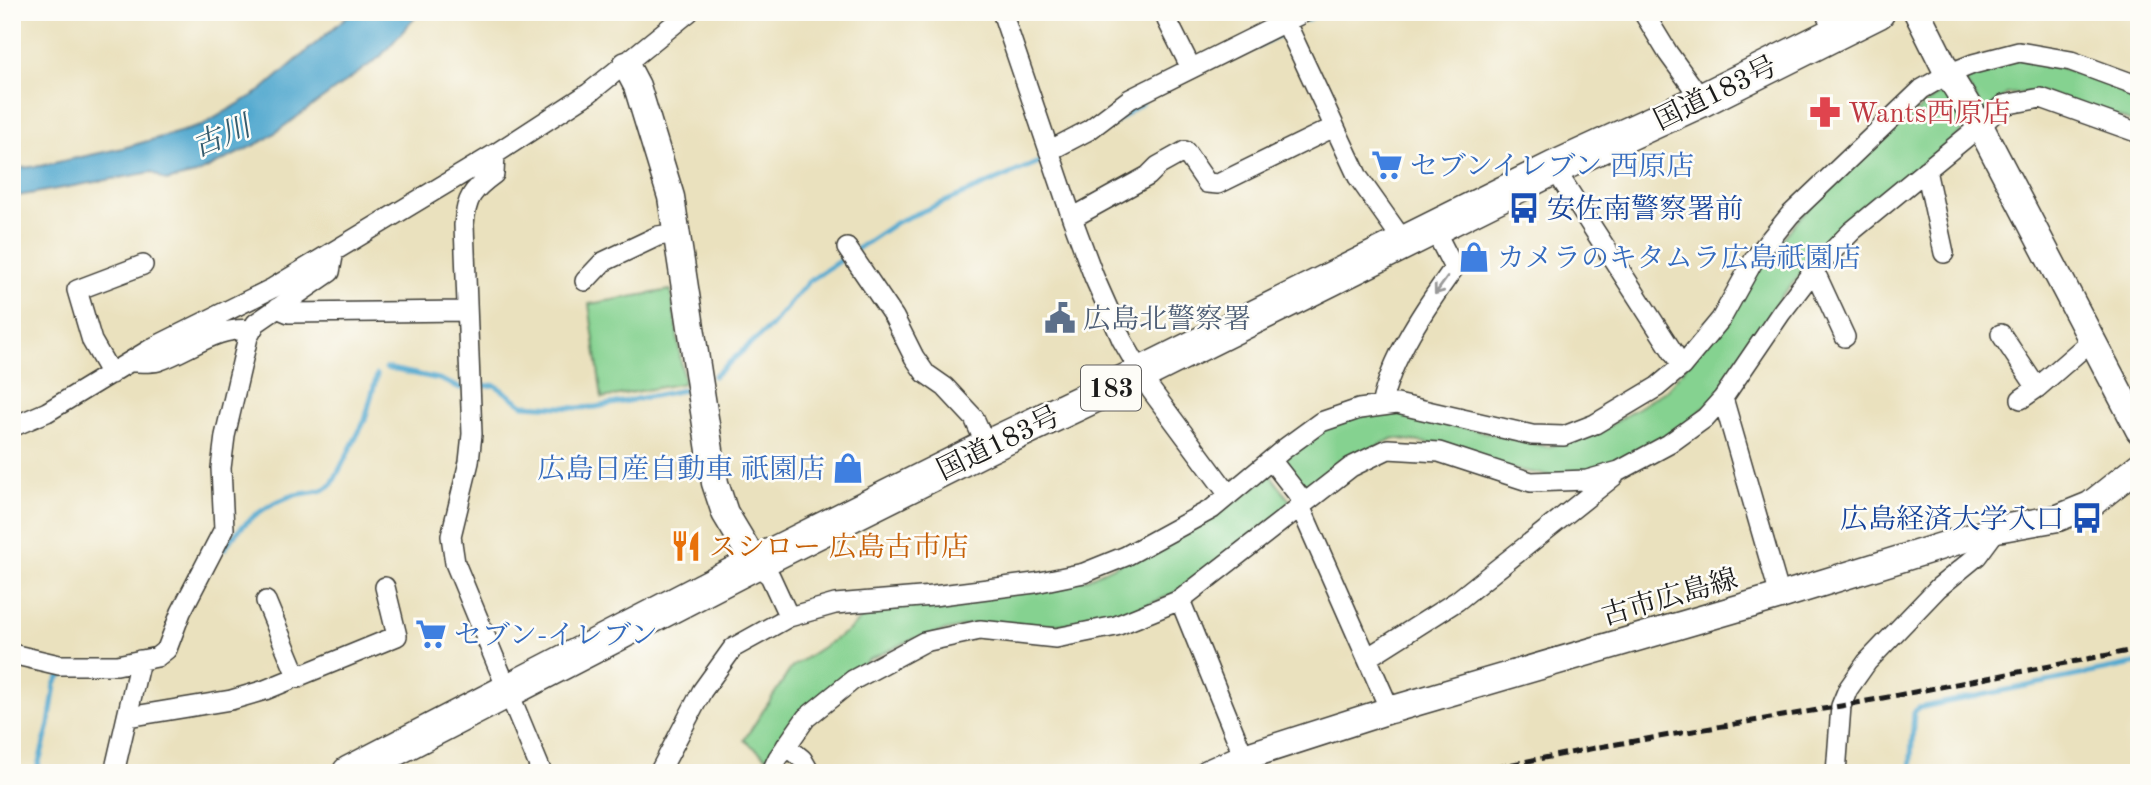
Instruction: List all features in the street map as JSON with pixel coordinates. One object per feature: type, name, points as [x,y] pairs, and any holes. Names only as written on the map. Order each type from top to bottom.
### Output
[{"type":"highway","name":"国道183号","points":[[349,773],[755,563],[987,447],[1554,168],[1702,100],[1830,23],[1878,12]]},
{"type":"street","points":[[12,427],[47,412],[154,346],[273,288],[495,154],[589,93],[689,12]]},
{"type":"street","points":[[1002,12],[1094,276],[1140,374],[1229,495]]},
{"type":"street","points":[[1051,157],[1130,99],[1305,12]]},
{"type":"street","points":[[1643,12],[1702,100]]},
{"type":"street","points":[[1917,12],[1948,74],[1980,126],[2139,430]]},
{"type":"street","points":[[1167,20],[1191,68]]},
{"type":"street","points":[[1286,23],[1358,177],[1404,242]]},
{"type":"street","points":[[659,773],[702,691],[733,648],[789,617],[835,604],[1022,584],[1084,573],[1137,550],[1212,509],[1321,422],[1359,409],[1397,404],[1532,435],[1564,436],[1595,424],[1657,387],[1682,366],[1721,319],[1755,258],[1790,215],[1922,89],[1948,74],[1973,64],[2019,52],[2071,61],[2139,86]]},
{"type":"street","points":[[626,65],[636,86],[671,197],[715,483],[726,513],[755,563],[770,576],[789,617]]},
{"type":"street","points":[[1367,658],[1457,601],[1619,471],[1669,444],[1705,418],[1723,398],[1814,270],[1852,231],[2003,104],[2041,98],[2139,133]]},
{"type":"street","points":[[1072,218],[1148,176],[1158,166],[1185,151],[1207,183],[1218,184],[1334,127]]},
{"type":"street","points":[[495,154],[494,174],[476,187],[466,205],[464,225],[472,434],[469,462],[452,536],[455,563],[539,766]]},
{"type":"street","points":[[1554,168],[1682,366]]},
{"type":"street","points":[[1926,170],[1944,253]]},
{"type":"street","points":[[1381,406],[1386,383],[1427,304],[1454,268],[1433,227]]},
{"type":"street","points":[[584,282],[603,262],[658,236],[677,233]]},
{"type":"street","points":[[12,654],[59,666],[138,667],[167,649],[181,612],[224,529],[220,468],[223,446],[252,330],[256,323],[330,272],[334,251]]},
{"type":"street","points":[[850,253],[894,317],[925,373],[945,387],[974,418],[987,447]]},
{"type":"street","points":[[111,374],[92,341],[77,290],[144,265]]},
{"type":"street","points":[[1814,270],[1845,337]]},
{"type":"street","points":[[278,308],[289,313],[467,311]]},
{"type":"street","points":[[129,362],[156,362],[223,332],[239,328],[252,330]]},
{"type":"street","points":[[2001,334],[2029,393],[2092,340]]},
{"type":"street","points":[[1723,398],[1780,596]]},
{"type":"street","points":[[771,773],[778,758],[806,718],[853,680],[924,642],[980,630],[1056,638],[1116,626],[1180,600],[1351,467],[1388,449],[1439,452],[1531,482],[1587,480],[1619,471]]},
{"type":"street","points":[[1271,460],[1300,497],[1300,506],[1390,710]]},
{"type":"street","name":"古市広島線","points":[[1208,773],[1249,765],[1390,710],[1997,530],[2058,518],[2090,505],[2139,466]]},
{"type":"street","points":[[1836,773],[1841,706],[1848,689],[1867,662],[1938,588],[1977,556],[1997,530]]},
{"type":"street","points":[[128,716],[231,700],[299,678],[397,636],[385,587]]},
{"type":"street","points":[[1180,600],[1249,765]]},
{"type":"street","points":[[266,601],[299,678]]},
{"type":"street","points":[[114,773],[138,667]]},
{"type":"street","points":[[786,746],[802,759],[810,773]]},
{"type":"green space","points":[[2022,58],[2069,70],[2139,94],[2139,124],[2041,92],[2007,94],[1984,113],[1961,74]]},
{"type":"green space","points":[[1945,89],[1970,125],[1834,238],[1782,295],[1719,394],[1683,427],[1614,465],[1554,476],[1510,469],[1439,445],[1394,438],[1364,452],[1307,493],[1281,461],[1326,425],[1364,414],[1404,413],[1547,447],[1596,434],[1668,389],[1799,218],[1893,130]]},
{"type":"green space","points":[[671,290],[684,383],[602,398],[589,304]]},
{"type":"green space","points":[[1271,475],[1293,505],[1171,595],[1110,620],[1053,625],[973,624],[916,638],[868,660],[803,713],[772,761],[744,740],[792,667],[849,630],[874,606],[1087,579],[1202,525]]},
{"type":"water","name":"古川","points":[[352,12],[420,12],[380,57],[265,140],[196,174],[166,181],[152,172],[12,197],[12,169],[40,166],[123,148],[201,126],[262,90]]},
{"type":"waterway","points":[[1307,20],[1320,12]]},
{"type":"waterway","points":[[1255,48],[1280,35]]},
{"type":"waterway","points":[[1113,124],[1142,103]]},
{"type":"waterway","points":[[714,376],[771,326],[808,282],[897,222],[1046,159]]},
{"type":"waterway","points":[[386,368],[439,379],[460,388],[495,385],[523,405],[596,407],[684,390]]},
{"type":"waterway","points":[[224,549],[245,524],[271,505],[291,496],[323,490],[332,484],[365,420],[377,375]]},
{"type":"waterway","points":[[1910,773],[1914,712],[1918,708],[2139,663]]},
{"type":"waterway","points":[[36,773],[49,725],[55,684],[60,676],[68,673]]},
{"type":"railway","points":[[1467,773],[2139,649]]},
{"type":"place","name":"Wants西原店","points":[[1825,112]]},
{"type":"place","name":"セブンイレブン 西原店","points":[[1387,165]]},
{"type":"place","name":"安佐南警察署前","points":[[1524,208]]},
{"type":"place","name":"カメラのキタムラ広島祇園店","points":[[1474,257]]},
{"type":"place","name":"広島北警察署","points":[[1060,318]]},
{"type":"place","name":"広島日産自動車 祇園店","points":[[848,468]]},
{"type":"place","name":"広島経済大学入口","points":[[2087,518]]},
{"type":"place","name":"スシロー 広島古市店","points":[[686,546]]},
{"type":"place","name":"セブン-イレブン","points":[[431,634]]}]
